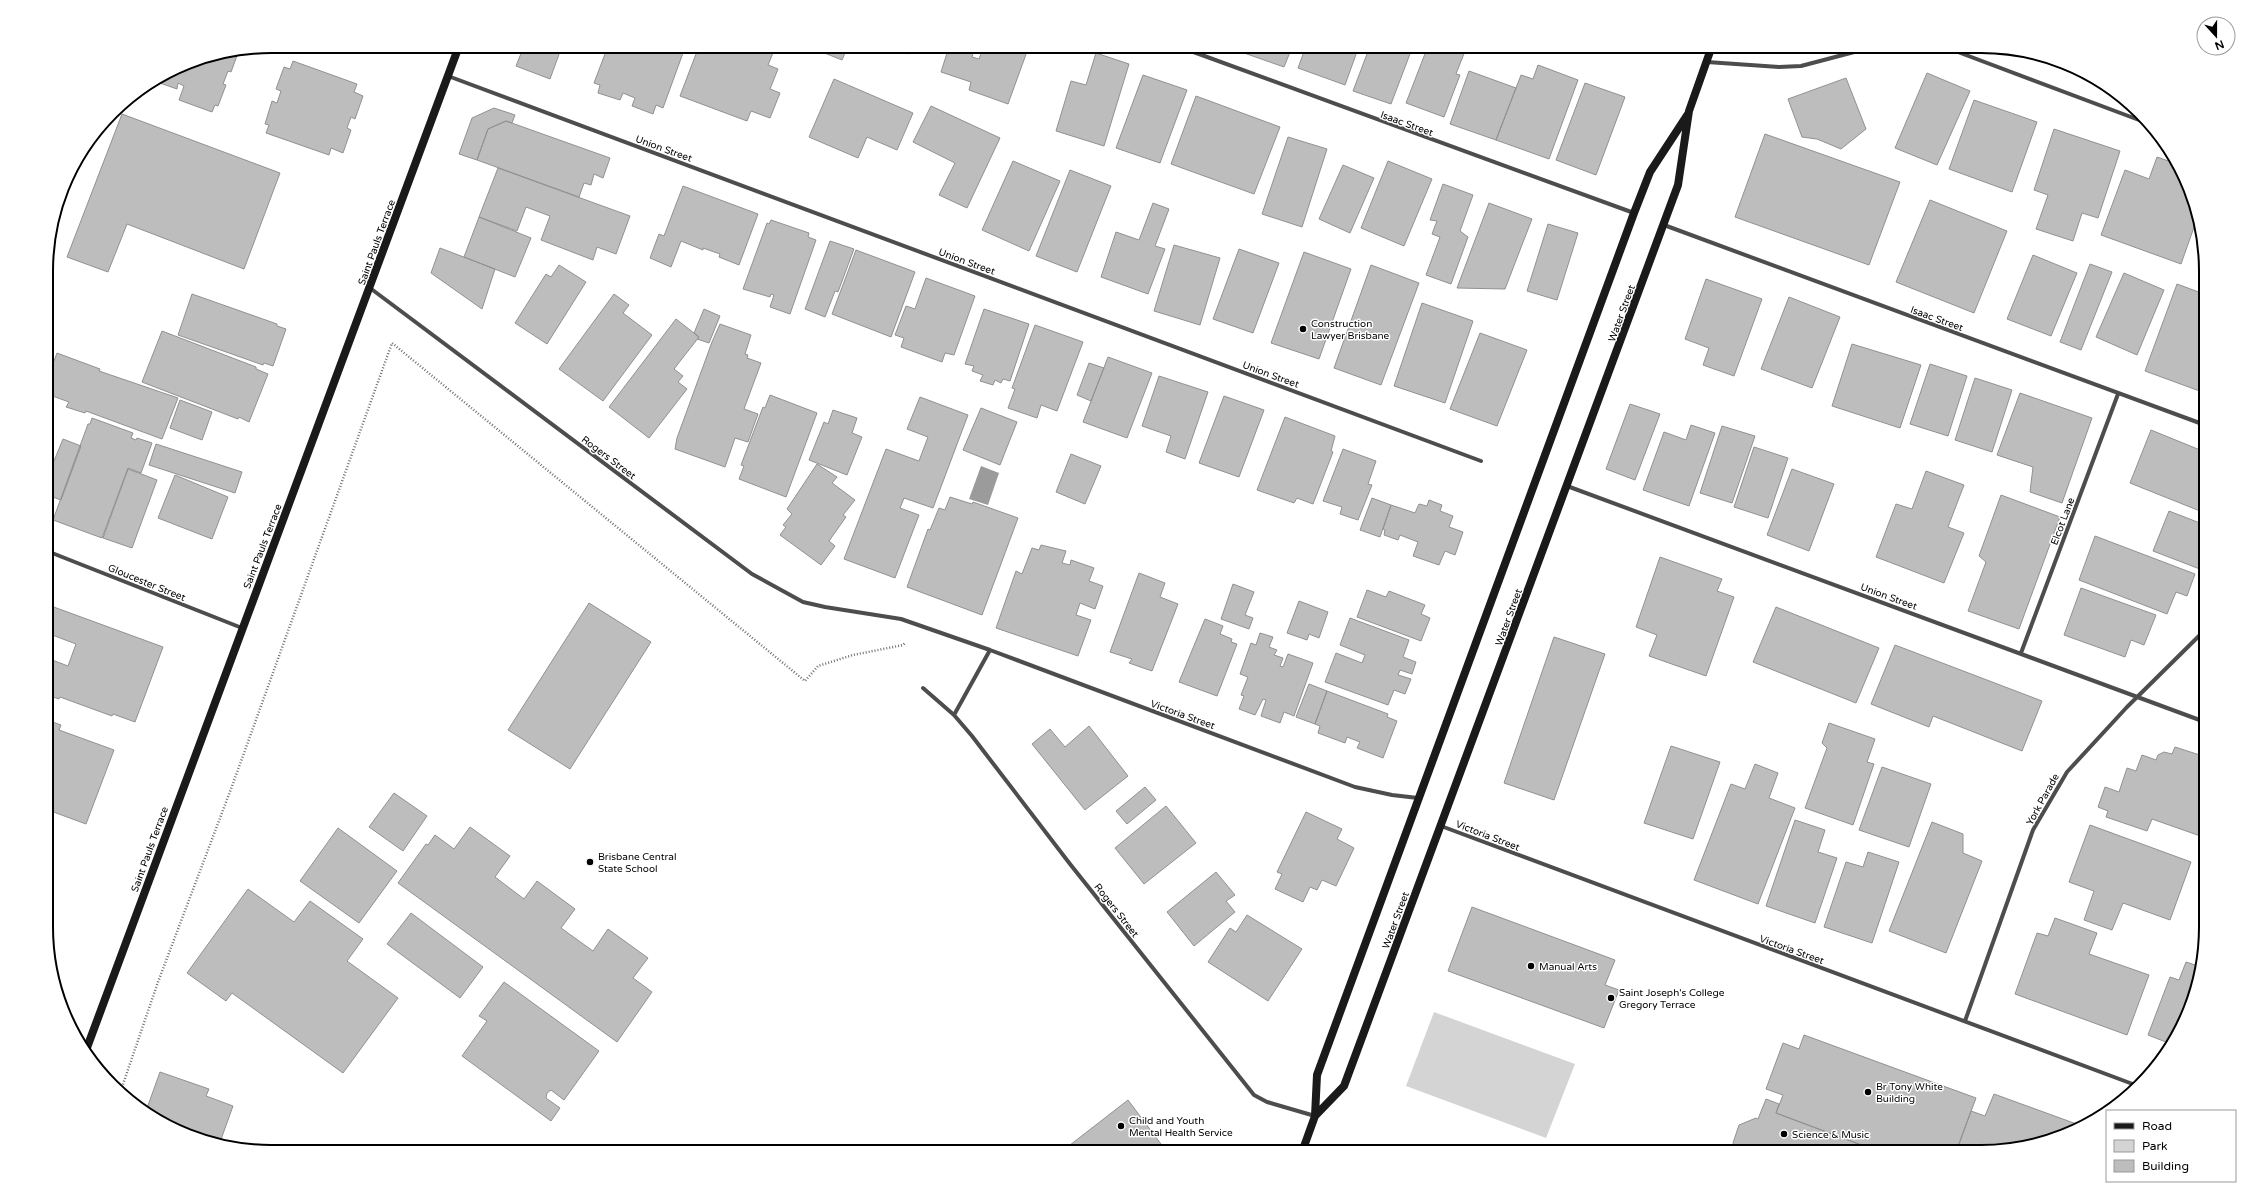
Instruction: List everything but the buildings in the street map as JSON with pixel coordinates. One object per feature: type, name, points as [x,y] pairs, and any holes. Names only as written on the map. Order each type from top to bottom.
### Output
[{"type":"main road","name":"Saint Pauls Terrace","points":[[88,1045],[456,53]]},
{"type":"main road","name":"Water Street","points":[[1315,1116],[1344,1086],[1441,826],[1678,185],[1689,111],[1710,53]]},
{"type":"main road","name":"Water Street","points":[[1305,1145],[1315,1116],[1317,1075],[1418,798],[1535,487],[1634,213],[1650,172],[1689,111]]},
{"type":"street","name":"Isaac Street","points":[[1196,53],[1634,213]]},
{"type":"street","points":[[1707,62],[1779,67],[1801,66],[1850,53]]},
{"type":"street","points":[[1963,53],[2137,119]]},
{"type":"street","name":"Union Street","points":[[448,76],[1481,461]]},
{"type":"street","name":"Isaac Street","points":[[1664,225],[2199,423]]},
{"type":"street","name":"Rogers Street","points":[[370,288],[752,574],[803,602],[852,612]]},
{"type":"street","name":"Elcot Lane","points":[[2021,653],[2118,394]]},
{"type":"street","name":"Union Street","points":[[1567,486],[2199,720]]},
{"type":"street","name":"Gloucester Street","points":[[53,553],[242,628]]},
{"type":"street","name":"Victoria Street","points":[[852,612],[902,619],[990,650],[1355,787],[1392,795],[1418,798]]},
{"type":"street","name":"York Parade","points":[[1965,1022],[2033,830],[2067,772],[2137,697],[2199,636]]},
{"type":"street","points":[[954,715],[990,650]]},
{"type":"street","name":"Rogers Street","points":[[923,688],[954,715],[1254,1095],[1267,1102],[1315,1116]]},
{"type":"street","name":"Victoria Street","points":[[1441,826],[2132,1084]]},
{"type":"path","points":[[122,1086],[158,982],[231,789],[392,343],[805,682],[818,666],[853,655],[903,646],[915,624]]},
{"type":"green space","points":[[1434,1012],[1575,1064],[1546,1138],[1406,1086]]},
{"type":"shaded area","points":[[981,466],[999,473],[988,505],[969,499]]},
{"type":"place","name":"Construction Lawyer Brisbane","points":[[1303,329]]},
{"type":"place","name":"Brisbane Central State School","points":[[590,862]]},
{"type":"place","name":"Manual Arts","points":[[1531,966]]},
{"type":"place","name":"Saint Joseph's College Gregory Terrace","points":[[1611,998]]},
{"type":"place","name":"Br Tony White Building","points":[[1868,1092]]},
{"type":"place","name":"Child and Youth Mental Health Service","points":[[1121,1126]]},
{"type":"place","name":"Science & Music","points":[[1784,1134]]}]
